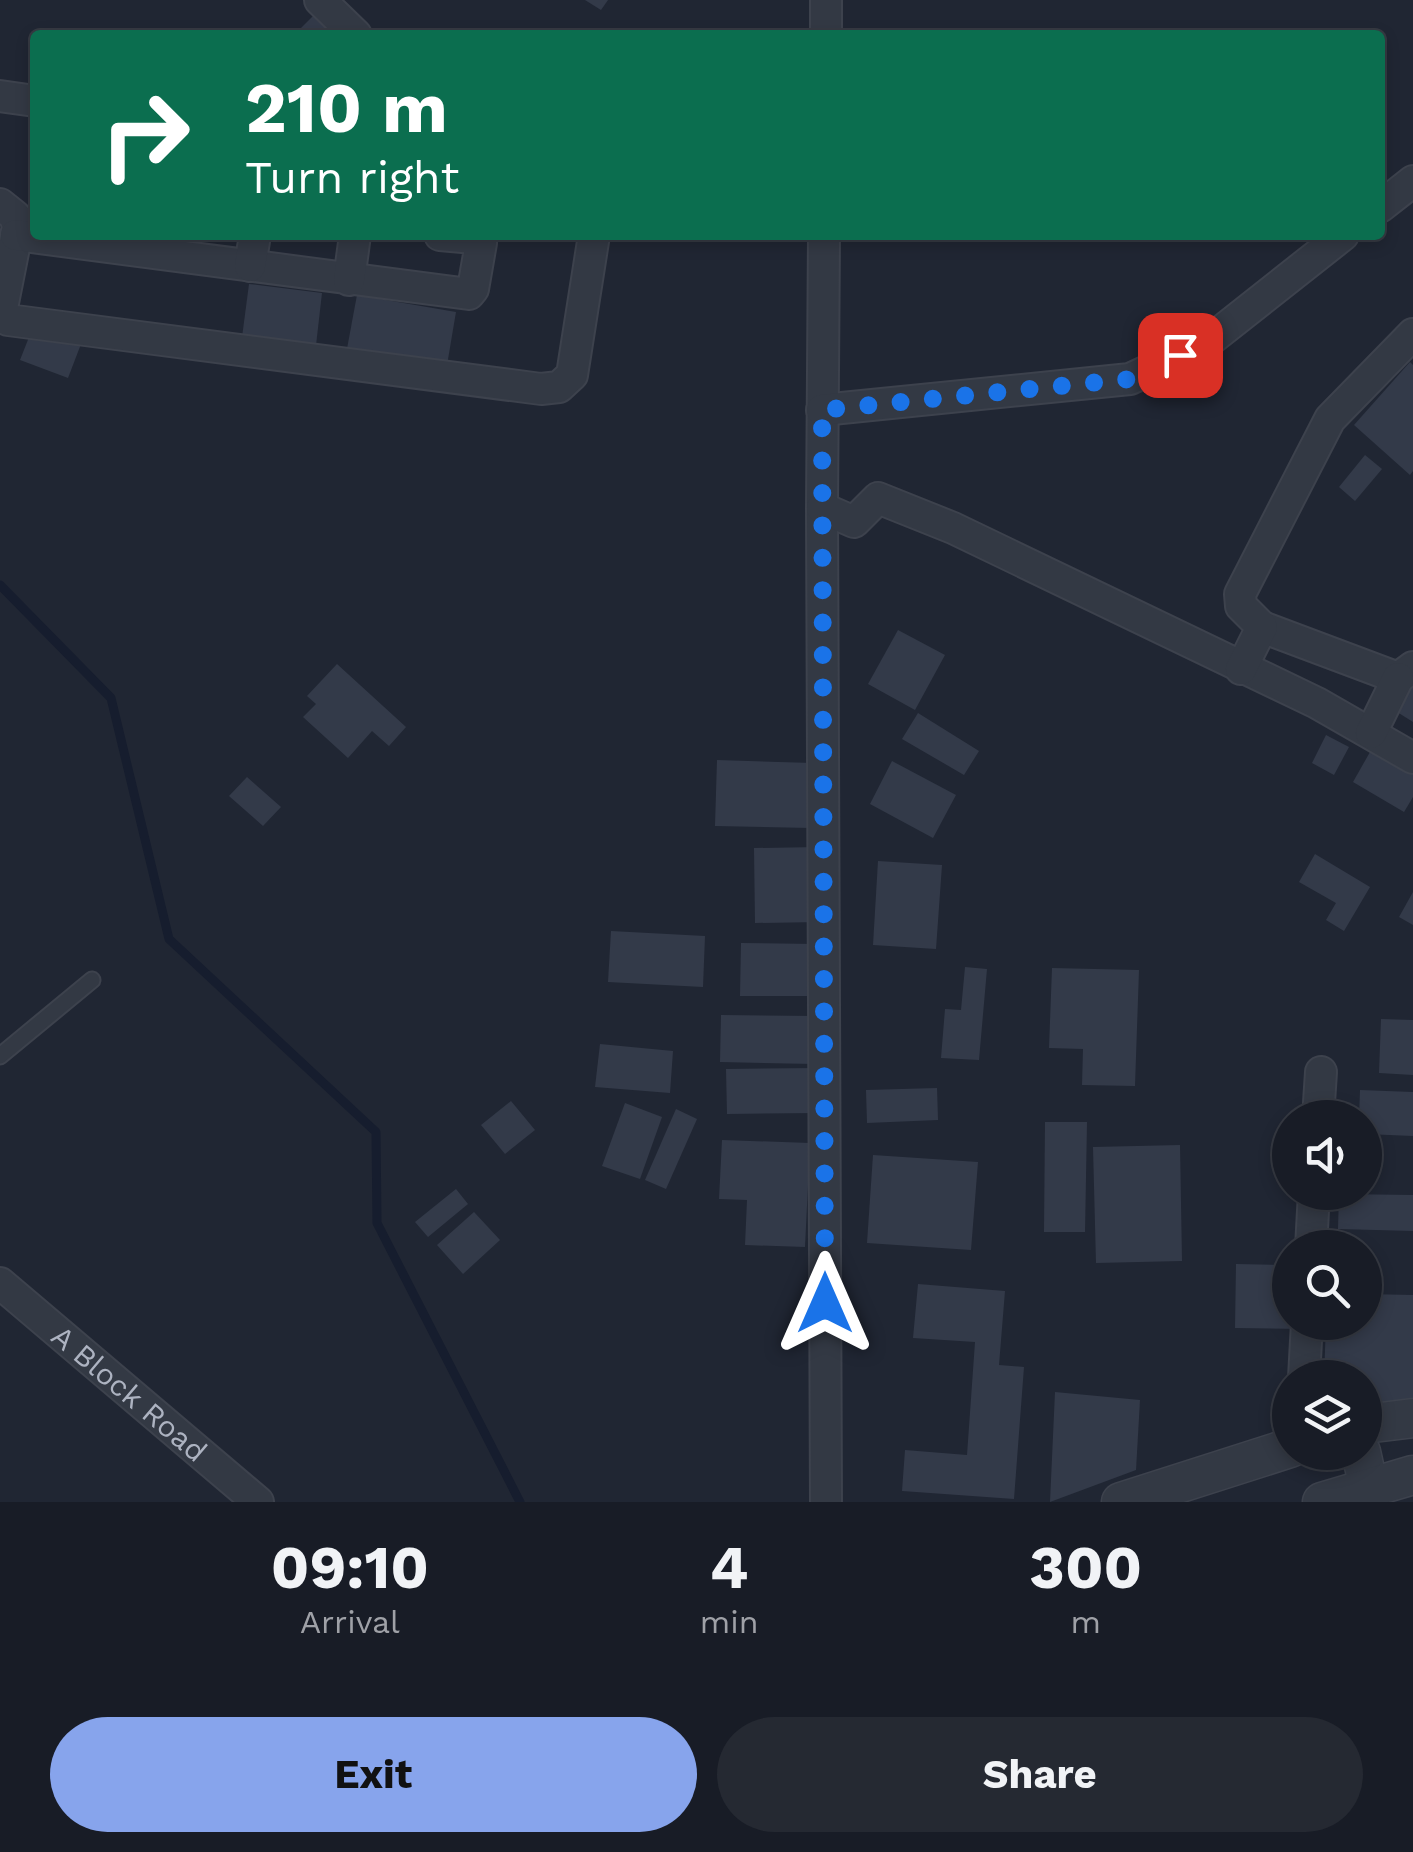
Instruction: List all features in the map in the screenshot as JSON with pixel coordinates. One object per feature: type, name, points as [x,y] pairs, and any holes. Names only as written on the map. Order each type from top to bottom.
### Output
[{"type":"street","points":[[320,0],[351,30]]},
{"type":"street","points":[[826,0],[826,30]]},
{"type":"street","points":[[0,96],[30,100]]},
{"type":"street","points":[[1385,203],[1413,181]]},
{"type":"street","points":[[1,206],[17,220],[2,308],[8,320],[550,389],[567,383],[572,376],[593,240]]},
{"type":"street","points":[[16,235],[30,237]]},
{"type":"street","points":[[54,240],[469,294],[474,290],[480,243],[476,240]]},
{"type":"street","points":[[250,266],[254,240]]},
{"type":"street","points":[[349,280],[353,240]]},
{"type":"street","points":[[824,240],[826,1502]]},
{"type":"street","points":[[822,410],[1130,379],[1205,344],[1337,240]]},
{"type":"street","points":[[1371,733],[1406,673],[1262,627],[1241,606],[1240,594],[1330,419],[1413,334]]},
{"type":"street","points":[[822,508],[854,522],[878,498],[952,528],[1317,703],[1413,758]]},
{"type":"street","points":[[1240,668],[1262,627]]},
{"type":"street","points":[[1319,1100],[1321,1072]]},
{"type":"street","name":"A Block Road","points":[[0,1283],[258,1502]]},
{"type":"street","points":[[1382,1422],[1413,1418]]},
{"type":"street","points":[[1120,1502],[1272,1454]]},
{"type":"street","points":[[1322,1502],[1365,1470],[1413,1475]]},
{"type":"lane","points":[[0,1056],[92,980]]},
{"type":"building","points":[[585,0],[608,0],[601,10]]},
{"type":"building","points":[[324,5],[340,21],[331,30],[299,30]]},
{"type":"building","points":[[249,284],[322,293],[315,354],[241,345]]},
{"type":"building","points":[[357,295],[456,312],[446,371],[346,354]]},
{"type":"building","points":[[33,327],[81,344],[68,378],[20,360]]},
{"type":"building","points":[[1410,362],[1413,471],[1410,475],[1354,425]]},
{"type":"building","points":[[1365,455],[1382,469],[1355,501],[1339,487]]},
{"type":"building","points":[[898,630],[945,655],[915,710],[868,684]]},
{"type":"building","points":[[337,664],[406,727],[389,746],[372,731],[348,758],[303,717],[316,704],[307,696]]},
{"type":"building","points":[[1413,685],[1413,722],[1394,710]]},
{"type":"building","points":[[918,713],[979,751],[964,775],[902,739]]},
{"type":"building","points":[[1326,735],[1349,747],[1334,775],[1312,763]]},
{"type":"building","points":[[1374,745],[1413,767],[1413,797],[1404,812],[1353,782]]},
{"type":"building","points":[[717,760],[813,763],[811,828],[715,826]]},
{"type":"building","points":[[892,761],[956,795],[933,838],[870,804]]},
{"type":"building","points":[[247,777],[281,807],[263,826],[229,796]]},
{"type":"building","points":[[819,847],[820,922],[755,923],[754,848]]},
{"type":"building","points":[[1315,854],[1370,887],[1344,931],[1326,920],[1336,903],[1299,882]]},
{"type":"building","points":[[878,861],[942,865],[936,949],[873,945]]},
{"type":"building","points":[[1413,892],[1413,925],[1399,917]]},
{"type":"building","points":[[611,931],[705,936],[703,987],[608,982]]},
{"type":"building","points":[[741,943],[816,944],[815,996],[740,996]]},
{"type":"building","points":[[965,967],[987,969],[979,1060],[941,1058],[945,1009],[961,1010]]},
{"type":"building","points":[[1052,968],[1139,970],[1135,1086],[1082,1085],[1083,1049],[1049,1048]]},
{"type":"building","points":[[721,1015],[816,1016],[814,1064],[720,1062]]},
{"type":"building","points":[[1381,1019],[1413,1020],[1413,1075],[1379,1073]]},
{"type":"building","points":[[600,1044],[673,1051],[670,1093],[595,1087]]},
{"type":"building","points":[[819,1068],[819,1113],[727,1114],[726,1069]]},
{"type":"building","points":[[937,1088],[938,1120],[867,1123],[866,1090]]},
{"type":"building","points":[[1360,1090],[1413,1092],[1413,1136],[1382,1135],[1382,1100],[1360,1100]]},
{"type":"building","points":[[511,1101],[535,1130],[505,1154],[481,1125]]},
{"type":"building","points":[[625,1103],[662,1117],[640,1179],[602,1166]]},
{"type":"building","points":[[676,1109],[697,1119],[666,1189],[645,1180]]},
{"type":"building","points":[[1045,1122],[1087,1122],[1085,1232],[1044,1232]]},
{"type":"building","points":[[722,1140],[810,1143],[805,1247],[745,1245],[747,1200],[719,1199]]},
{"type":"building","points":[[1180,1145],[1182,1261],[1096,1263],[1093,1147]]},
{"type":"building","points":[[873,1155],[978,1162],[971,1250],[867,1243]]},
{"type":"building","points":[[456,1189],[468,1204],[428,1237],[415,1222]]},
{"type":"building","points":[[1382,1195],[1413,1195],[1413,1231],[1338,1229],[1339,1210],[1382,1210]]},
{"type":"building","points":[[474,1212],[500,1240],[463,1274],[437,1245]]},
{"type":"building","points":[[1236,1264],[1272,1265],[1272,1329],[1235,1328]]},
{"type":"building","points":[[918,1284],[1005,1291],[999,1365],[1024,1367],[1014,1499],[902,1491],[905,1450],[967,1455],[975,1342],[913,1338]]},
{"type":"building","points":[[1382,1294],[1413,1295],[1413,1404],[1382,1403],[1382,1360],[1325,1360],[1325,1340],[1382,1340]]},
{"type":"building","points":[[1055,1392],[1140,1400],[1136,1470],[1050,1502]]},
{"type":"waterway","points":[[0,585],[111,698],[169,939],[376,1132],[377,1223],[520,1502]]},
{"type":"route","points":[[825,1303],[822,410],[1130,379],[1180,355]]}]
